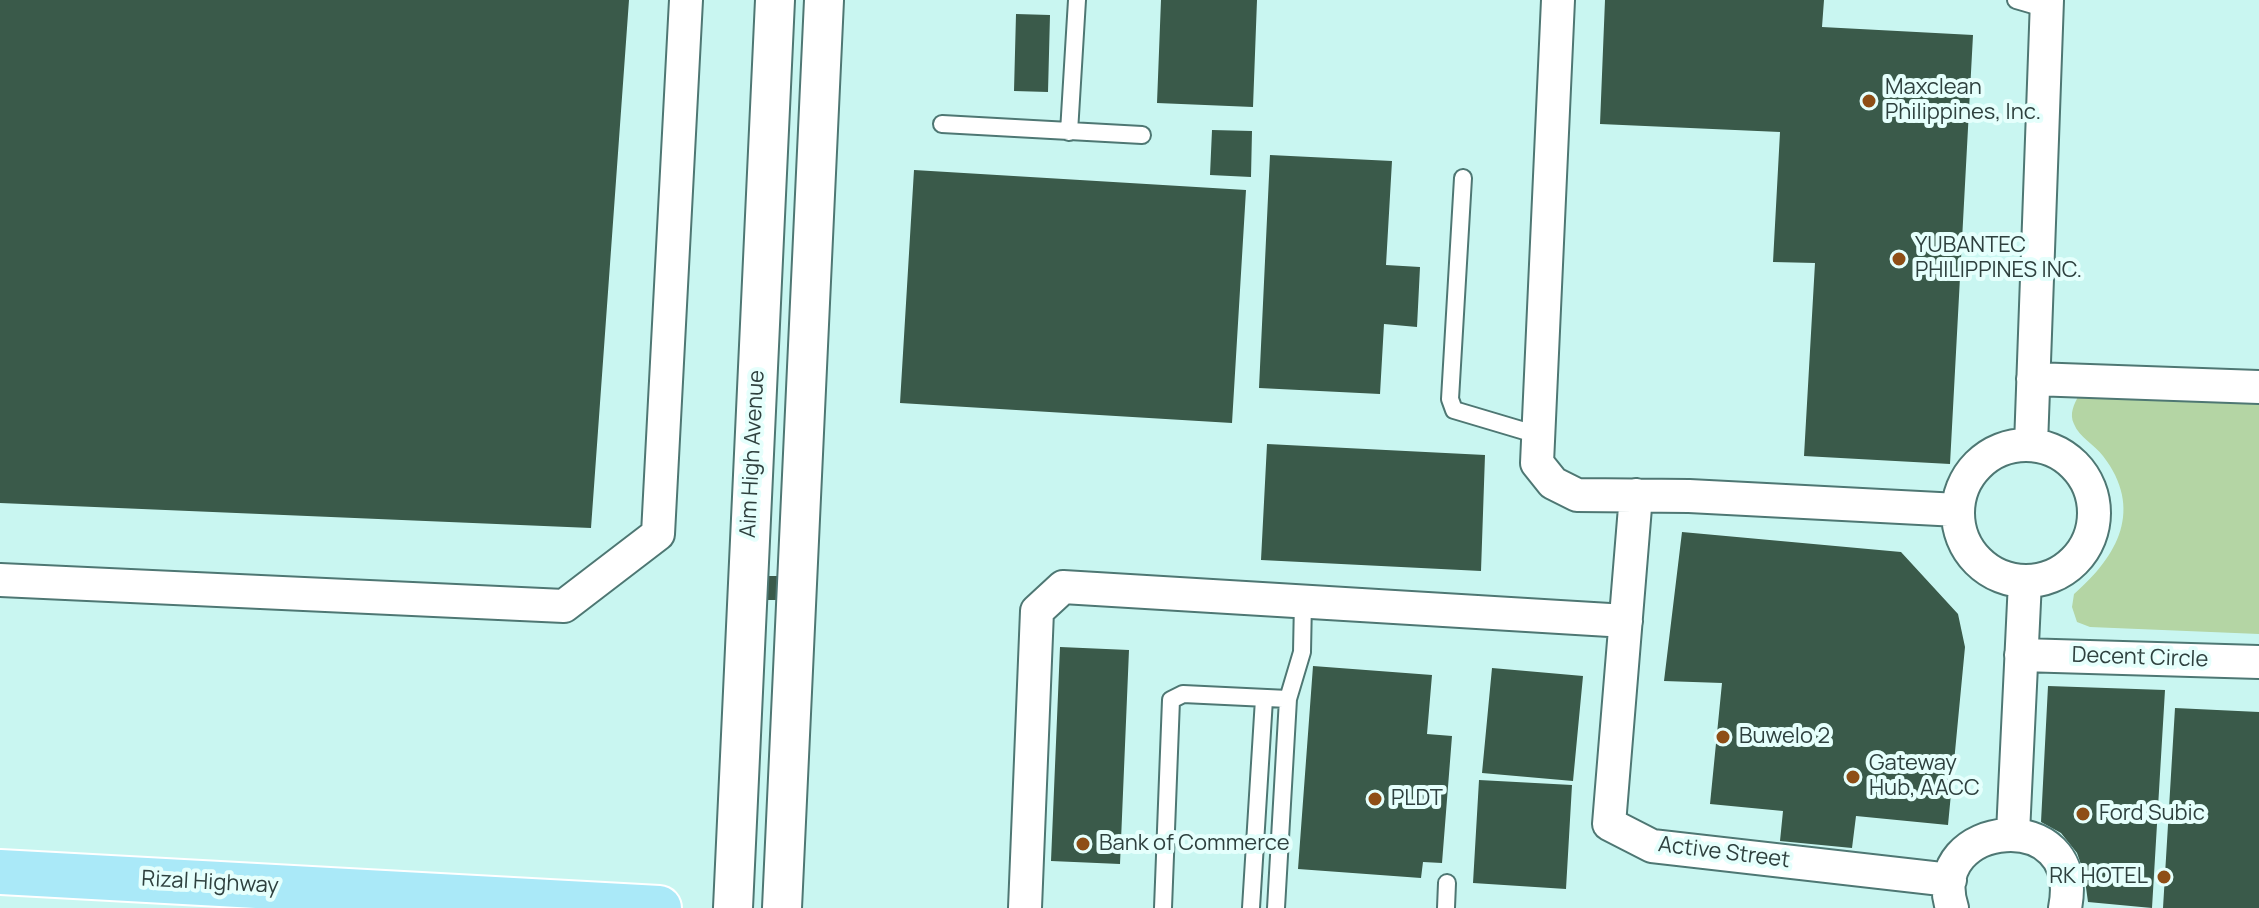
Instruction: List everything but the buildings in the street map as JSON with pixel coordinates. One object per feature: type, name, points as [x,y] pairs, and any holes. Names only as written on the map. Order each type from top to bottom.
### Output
[{"type":"main road","name":"Rizal Highway","points":[[0,872],[659,908]]},
{"type":"street","points":[[0,580],[564,606],[658,534],[686,0]]},
{"type":"street","name":"Aim High Avenue","points":[[733,908],[775,0]]},
{"type":"street","points":[[782,908],[824,0]]},
{"type":"street","points":[[1558,0],[1537,463],[1553,483],[1577,495],[1958,510]]},
{"type":"street","points":[[2031,445],[2047,4]]},
{"type":"street","points":[[2033,379],[2259,387]]},
{"type":"street","points":[[2031,445],[2053,451],[2073,463],[2087,482],[2094,516],[2084,549],[2069,566],[2048,577],[2025,581],[2004,577],[1984,567],[1965,542],[1958,510],[1962,489],[1981,463],[2010,447],[2031,445]]},
{"type":"street","points":[[1025,908],[1037,611],[1063,587],[1626,621],[1636,495]]},
{"type":"street","points":[[2013,833],[2025,581]]},
{"type":"street","name":"Active Street","points":[[1626,621],[1609,824],[1652,846],[1951,894]]},
{"type":"street","name":"Decent Circle","points":[[2021,655],[2259,662]]},
{"type":"street","points":[[1951,894],[1958,860],[1973,844],[1991,835],[2013,833],[2037,841],[2057,858],[2068,890],[2067,908]]},
{"type":"lane","points":[[1069,132],[1077,0]]},
{"type":"lane","points":[[2016,0],[2047,4]]},
{"type":"lane","points":[[942,124],[1142,135]]},
{"type":"lane","points":[[1463,178],[1450,399],[1454,410],[1538,435]]},
{"type":"lane","points":[[1276,908],[1288,699],[1302,652],[1303,601]]},
{"type":"lane","points":[[1163,908],[1171,700],[1183,694],[1288,699]]},
{"type":"lane","points":[[1251,908],[1264,699]]},
{"type":"lane","points":[[1446,908],[1447,883]]},
{"type":"green space","points":[[2079,395],[2259,398],[2259,634],[2090,627],[2077,622],[2072,607],[2074,594],[2103,564],[2113,548],[2123,513],[2122,495],[2115,476],[2100,452],[2076,429],[2072,417]]},
{"type":"place","name":"Maxclean Philippines, Inc.","points":[[1869,101]]},
{"type":"place","name":"YUBANTEC PHILIPPINES INC.","points":[[1899,259]]},
{"type":"place","name":"Buwelo 2","points":[[1723,737]]},
{"type":"place","name":"Gateway Hub, AACC","points":[[1853,777]]},
{"type":"place","name":"PLDT","points":[[1375,799]]},
{"type":"place","name":"Ford Subic","points":[[2083,814]]},
{"type":"place","name":"Bank of Commerce","points":[[1083,844]]},
{"type":"place","name":"RK HOTEL","points":[[2164,877]]}]
